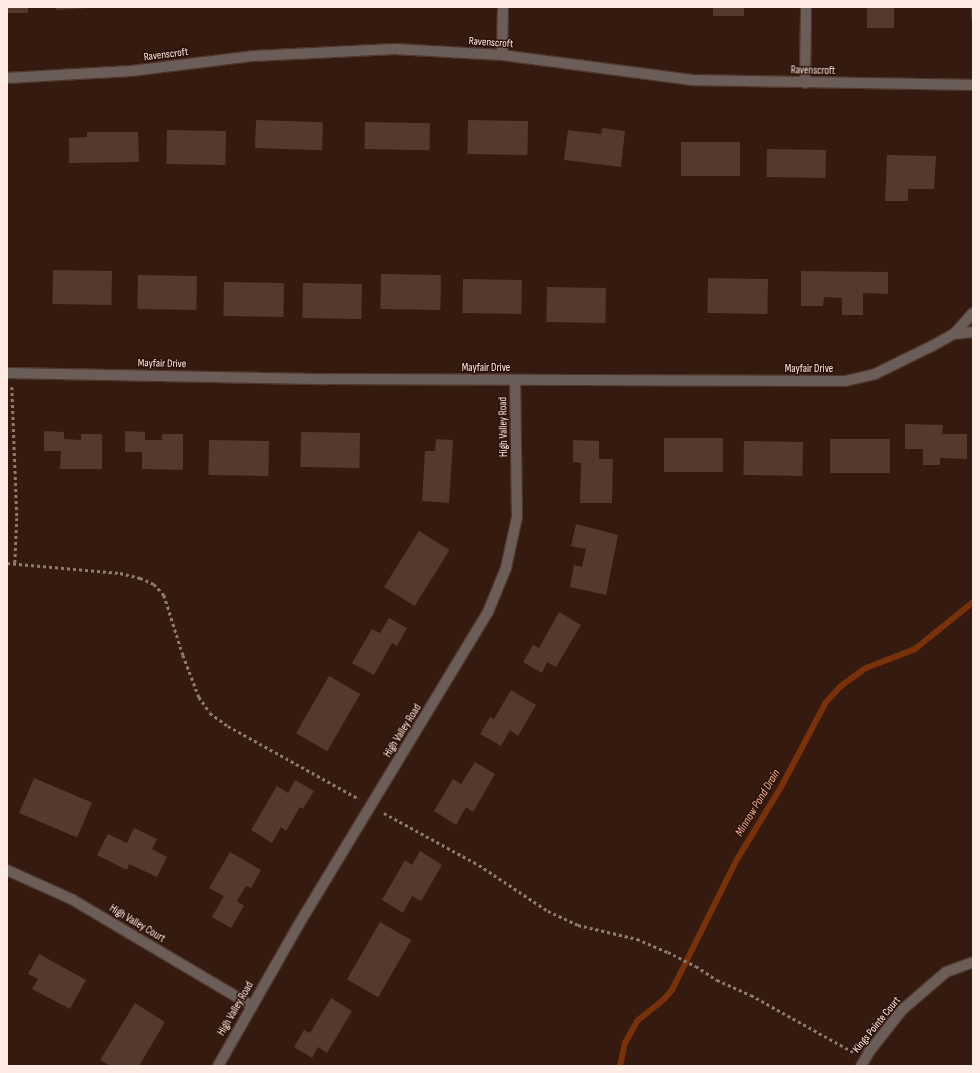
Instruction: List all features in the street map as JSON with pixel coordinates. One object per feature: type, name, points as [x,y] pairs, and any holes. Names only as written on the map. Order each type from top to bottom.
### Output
[{"type":"street","points":[[502,55],[503,7]]},
{"type":"street","points":[[805,83],[806,7]]},
{"type":"street","name":"Ravenscroft","points":[[7,78],[131,71],[254,56],[395,49],[502,55],[692,80],[973,85]]},
{"type":"street","name":"Mayfair Drive","points":[[954,334],[973,313]]},
{"type":"street","name":"Mayfair Drive","points":[[10,373],[327,379],[845,380],[875,374],[954,334],[973,332]]},
{"type":"street","name":"High Valley Road","points":[[218,1066],[298,924],[488,612],[506,568],[517,517],[515,380]]},
{"type":"street","name":"High Valley Court","points":[[7,870],[73,900],[252,1006]]},
{"type":"street","name":"Kings Pointe Court","points":[[863,1062],[902,1010],[946,972],[973,962]]},
{"type":"path","points":[[10,373],[17,518],[15,563]]},
{"type":"path","points":[[7,562],[120,573],[140,578],[154,584],[164,595],[199,697],[210,713],[228,726],[479,865],[548,911],[578,925],[638,940],[668,952],[696,966],[717,980],[751,995],[863,1062]]},
{"type":"building","points":[[7,7],[28,7],[28,13],[7,13]]},
{"type":"building","points":[[56,7],[88,7],[88,8],[56,10]]},
{"type":"building","points":[[713,7],[744,7],[744,16],[713,16]]},
{"type":"building","points":[[867,7],[894,7],[894,28],[867,28]]},
{"type":"building","points":[[971,7],[973,7],[973,19],[971,19]]},
{"type":"building","points":[[256,120],[323,122],[322,150],[255,148]]},
{"type":"building","points":[[468,120],[528,121],[527,155],[467,154]]},
{"type":"building","points":[[365,122],[430,123],[430,150],[365,149]]},
{"type":"building","points":[[602,128],[625,131],[621,167],[564,160],[568,130],[601,134]]},
{"type":"building","points":[[167,130],[226,131],[225,165],[166,164]]},
{"type":"building","points":[[87,132],[138,132],[139,162],[69,163],[69,138],[87,137]]},
{"type":"building","points":[[681,142],[740,142],[740,176],[681,176]]},
{"type":"building","points":[[767,149],[826,150],[826,178],[767,177]]},
{"type":"building","points":[[887,155],[936,156],[934,189],[908,189],[908,201],[885,201]]},
{"type":"building","points":[[53,270],[112,271],[111,305],[52,304]]},
{"type":"building","points":[[801,271],[888,272],[888,294],[863,293],[863,315],[842,315],[842,298],[824,297],[823,306],[801,306]]},
{"type":"building","points":[[381,274],[441,275],[440,310],[380,309]]},
{"type":"building","points":[[138,275],[197,276],[196,310],[137,309]]},
{"type":"building","points":[[708,278],[768,279],[767,314],[707,313]]},
{"type":"building","points":[[463,279],[522,280],[521,314],[462,313]]},
{"type":"building","points":[[224,282],[284,283],[283,317],[223,316]]},
{"type":"building","points":[[303,283],[362,284],[361,319],[302,318]]},
{"type":"building","points":[[547,287],[606,288],[605,323],[546,322]]},
{"type":"building","points":[[905,424],[943,425],[942,434],[967,434],[967,459],[940,458],[940,465],[923,465],[923,449],[905,449]]},
{"type":"building","points":[[44,431],[64,432],[64,439],[81,440],[81,434],[102,434],[102,469],[60,469],[61,451],[44,451]]},
{"type":"building","points":[[125,431],[145,432],[145,440],[162,440],[162,434],[183,434],[183,470],[142,469],[142,452],[125,452]]},
{"type":"building","points":[[301,432],[360,433],[359,468],[300,467]]},
{"type":"building","points":[[664,438],[723,438],[723,472],[664,472]]},
{"type":"building","points":[[436,439],[453,440],[449,503],[422,501],[425,451],[435,451]]},
{"type":"building","points":[[830,439],[890,439],[890,473],[830,473]]},
{"type":"building","points":[[209,440],[269,441],[268,476],[208,475]]},
{"type":"building","points":[[573,440],[599,441],[599,459],[613,459],[612,503],[580,503],[581,463],[573,462]]},
{"type":"building","points":[[744,441],[803,442],[802,476],[743,475]]},
{"type":"building","points":[[576,524],[618,535],[606,595],[570,587],[574,565],[582,567],[586,549],[571,546]]},
{"type":"building","points":[[419,531],[450,550],[415,606],[384,587]]},
{"type":"building","points":[[559,612],[581,625],[556,667],[547,662],[542,673],[523,662],[533,645],[539,648]]},
{"type":"building","points":[[389,618],[407,628],[397,646],[392,643],[374,675],[352,663],[372,629],[380,633]]},
{"type":"building","points":[[329,676],[360,694],[327,751],[296,733]]},
{"type":"building","points":[[511,690],[536,705],[518,736],[510,730],[501,746],[480,734],[490,717],[494,719]]},
{"type":"building","points":[[475,762],[495,774],[473,812],[466,807],[456,825],[434,811],[453,779],[461,784]]},
{"type":"building","points":[[34,778],[92,803],[77,838],[19,813]]},
{"type":"building","points":[[295,780],[314,791],[303,809],[300,807],[286,831],[281,827],[272,843],[251,830],[277,786],[288,793]]},
{"type":"building","points":[[134,828],[157,839],[152,849],[167,857],[157,877],[129,864],[127,870],[97,855],[108,834],[127,843]]},
{"type":"building","points":[[420,851],[442,865],[421,901],[412,896],[403,913],[382,900],[405,860],[412,865]]},
{"type":"building","points":[[230,852],[261,870],[251,888],[246,886],[237,901],[244,906],[231,928],[212,917],[224,896],[209,888]]},
{"type":"building","points":[[380,922],[411,940],[378,997],[347,979]]},
{"type":"building","points":[[39,954],[86,980],[70,1009],[32,989],[38,979],[28,974]]},
{"type":"building","points":[[331,998],[352,1011],[327,1053],[318,1047],[312,1058],[294,1047],[304,1030],[310,1033]]},
{"type":"building","points":[[135,1003],[165,1022],[139,1066],[111,1066],[100,1060]]},
{"type":"waterway","name":"Minnow Pond Drain","points":[[620,1066],[625,1043],[637,1021],[664,999],[672,990],[736,861],[781,787],[826,702],[841,686],[866,668],[915,649],[973,602]]}]
